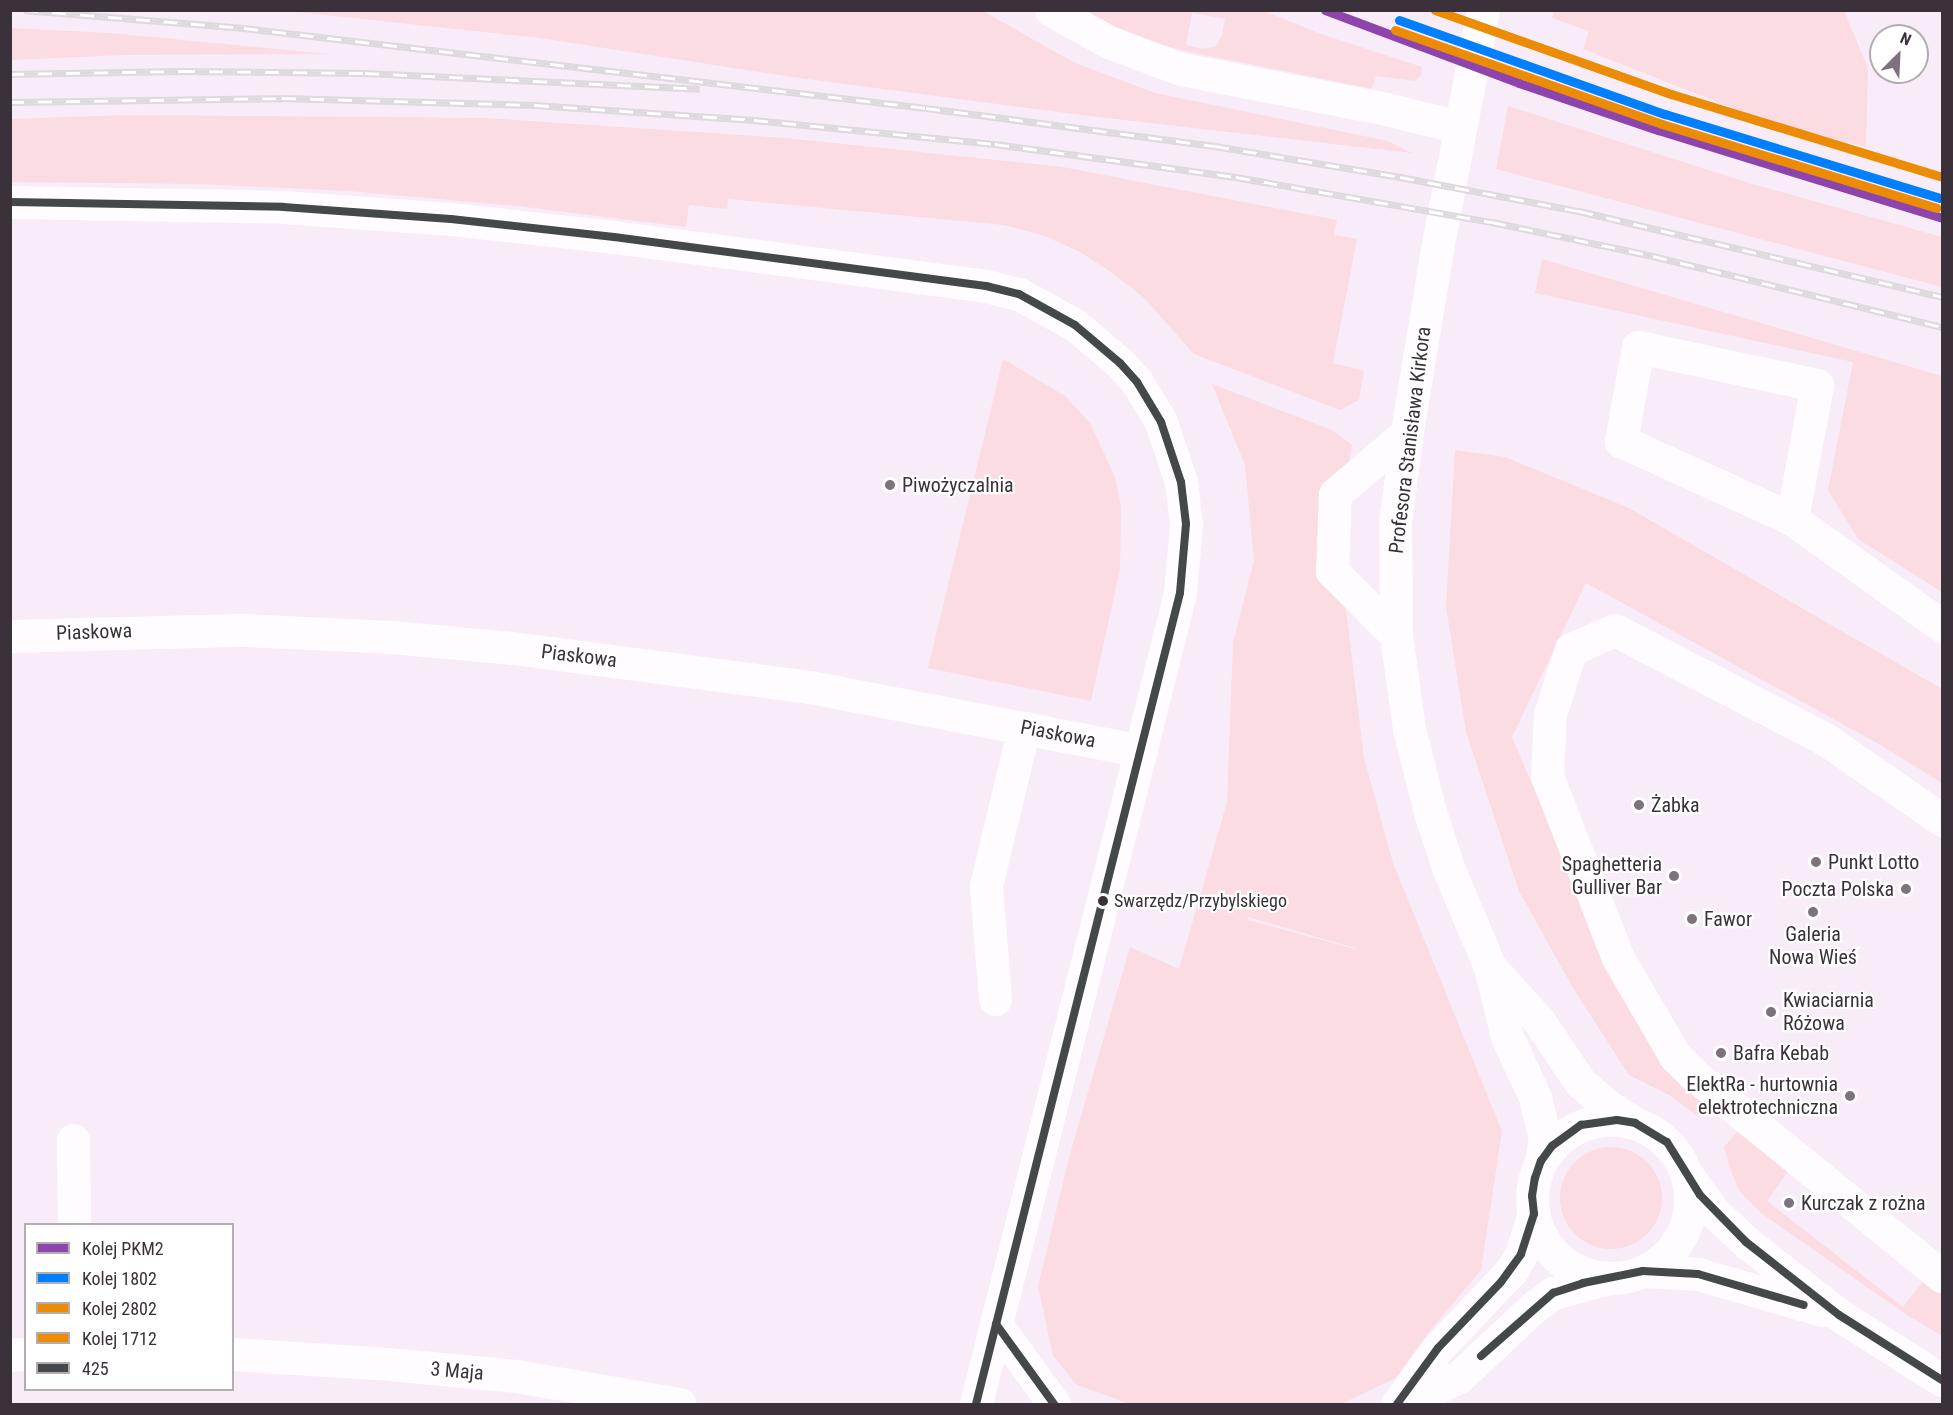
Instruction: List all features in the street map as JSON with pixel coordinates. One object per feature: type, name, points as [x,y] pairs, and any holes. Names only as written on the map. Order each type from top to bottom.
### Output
[{"type":"street","points":[[1051,10],[1108,42],[1181,69],[1387,109],[1460,127]]},
{"type":"street","name":"Profesora Stanisława Kirkora","points":[[1483,10],[1460,127],[1407,433],[1395,522],[1396,634],[1409,729],[1431,815],[1449,870],[1490,967],[1507,1037],[1535,1097],[1545,1140],[1542,1161]]},
{"type":"street","points":[[10,202],[272,207],[451,219],[941,280],[1018,294],[1075,325],[1120,363],[1137,382],[1169,441],[1181,482],[1185,548],[1180,593],[976,1404]]},
{"type":"street","points":[[1792,519],[1817,386],[1638,347],[1621,441],[1792,519],[1942,626]]},
{"type":"street","points":[[1396,634],[1332,571],[1335,494],[1407,433]]},
{"type":"street","name":"Piaskowa","points":[[10,636],[245,630],[391,637],[513,648],[810,687],[1141,751]]},
{"type":"street","points":[[1942,820],[1825,739],[1615,630],[1571,649],[1550,714],[1547,776],[1618,958],[1675,1056],[1693,1074],[1942,1276]]},
{"type":"street","points":[[996,999],[986,886],[1024,727]]},
{"type":"street","name":"Profesora Stanisława Kirkora","points":[[1490,967],[1539,1021],[1580,1082],[1609,1107],[1635,1123]]},
{"type":"street","points":[[1611,1278],[1593,1276],[1561,1260],[1539,1231],[1532,1196],[1542,1161],[1552,1146],[1581,1125],[1617,1120],[1635,1123],[1652,1131],[1667,1142],[1700,1195],[1727,1226],[1839,1315],[1942,1380]]},
{"type":"street","points":[[73,1140],[74,1223]]},
{"type":"street","points":[[1644,1271],[1670,1252],[1680,1239],[1690,1207],[1686,1174]]},
{"type":"street","points":[[1397,1404],[1438,1348],[1512,1270],[1521,1254],[1534,1214]]},
{"type":"street","points":[[1402,1404],[1459,1377],[1535,1305],[1553,1293],[1644,1271],[1698,1274],[1839,1315]]},
{"type":"street","points":[[996,1324],[1054,1404]]},
{"type":"street","name":"3 Maja","points":[[234,1354],[389,1364],[516,1376],[680,1404]]},
{"type":"shaded area","points":[[287,11],[983,11],[1075,63],[1155,93],[1388,141],[1412,153],[1081,115],[792,77],[540,38]]},
{"type":"shaded area","points":[[1078,11],[1264,11],[1321,34],[1422,67],[1421,75],[1415,81],[1376,76],[1372,89],[1185,51],[1143,40]],"holes":[[[1192,13],[1225,19],[1222,36],[1215,47],[1203,49],[1186,45]]]},
{"type":"shaded area","points":[[1554,11],[1844,11],[1868,68],[1866,147],[1768,122],[1583,49],[1589,31],[1552,18]]},
{"type":"shaded area","points":[[11,28],[111,33],[328,54],[124,55],[11,60]]},
{"type":"shaded area","points":[[1508,106],[1749,183],[1942,237],[1942,287],[1496,169]]},
{"type":"shaded area","points":[[125,115],[486,118],[786,138],[1063,167],[1337,220],[1334,235],[1357,239],[1333,363],[1364,371],[1359,400],[1340,410],[1194,354],[1144,298],[1111,272],[1080,252],[1045,236],[1004,225],[728,199],[727,209],[689,205],[686,227],[517,206],[349,191],[195,184],[11,182],[11,119]]},
{"type":"shaded area","points":[[1542,259],[1942,376],[1942,592],[1858,539],[1828,490],[1853,362],[1535,293]]},
{"type":"shaded area","points":[[1003,359],[1065,396],[1090,423],[1115,477],[1121,507],[1120,569],[1091,701],[928,668]]},
{"type":"shaded area","points":[[1212,384],[1332,430],[1352,445],[1348,468],[1345,601],[1364,758],[1393,863],[1502,1131],[1481,1270],[1428,1333],[1396,1378],[1341,1404],[1130,1404],[1077,1385],[1053,1356],[1038,1286],[1070,1154],[1130,947],[1179,969],[1227,802],[1233,642],[1254,561],[1245,465]],"holes":[[[1248,917],[1355,948],[1248,920]]]},
{"type":"shaded area","points":[[1455,450],[1505,457],[1629,508],[1942,689],[1942,783],[1877,743],[1586,583],[1512,737],[1593,928],[1710,1101],[1696,1115],[1669,1095],[1629,1075],[1573,988],[1519,891],[1466,732],[1446,607]]},
{"type":"shaded area","points":[[1737,1132],[1789,1170],[1767,1201],[1903,1307],[1933,1269],[1942,1276],[1942,1336],[1907,1315],[1761,1213],[1738,1189],[1730,1168],[1724,1147]]},
{"type":"shaded area","points":[[1611,1147],[1631,1151],[1647,1162],[1658,1178],[1662,1198],[1658,1218],[1647,1234],[1631,1245],[1611,1249],[1591,1245],[1575,1234],[1564,1218],[1560,1198],[1564,1178],[1575,1162],[1591,1151]]},
{"type":"railway","points":[[24,10],[244,28],[926,108],[1215,146],[1400,177],[1579,211],[1942,297]]},
{"type":"railway","points":[[10,74],[181,71],[365,73],[700,89]]},
{"type":"railway","points":[[10,102],[282,98],[535,105],[754,120],[995,144],[1236,177],[1492,222],[1653,256],[1942,327]]},
{"type":"rail line","name":"PKM2","points":[[1325,10],[1519,83],[1658,130],[1942,218]]},
{"type":"rail line","name":"2802","points":[[1435,10],[1671,94],[1942,177]]},
{"type":"rail line","name":"1802","points":[[1399,20],[1665,114],[1939,198]]},
{"type":"rail line","name":"1712","points":[[1395,30],[1662,124],[1936,208]]},
{"type":"transit line","name":"425","points":[[10,202],[283,207],[451,219],[614,237],[986,286],[1019,294],[1075,325],[1120,363],[1137,382],[1161,422],[1181,482],[1186,524],[1180,593],[976,1404]]},
{"type":"transit line","name":"425","points":[[1397,1404],[1438,1348],[1501,1282],[1521,1254],[1534,1214],[1532,1196],[1535,1178],[1541,1161],[1552,1146],[1581,1125],[1617,1120],[1635,1123],[1667,1142],[1700,1195],[1746,1242],[1839,1315],[1942,1380]]},
{"type":"transit line","name":"425","points":[[1481,1356],[1553,1293],[1583,1283],[1643,1271],[1698,1274],[1804,1305]]},
{"type":"transit line","name":"425","points":[[996,1324],[1054,1404]]},
{"type":"place","name":"Piwożyczalnia","points":[[890,485]]},
{"type":"place","name":"Żabka","points":[[1639,805]]},
{"type":"place","name":"Punkt Lotto","points":[[1816,862]]},
{"type":"place","name":"Spaghetteria Gulliver Bar","points":[[1674,876]]},
{"type":"place","name":"Poczta Polska","points":[[1906,889]]},
{"type":"place","name":"Swarzędz/Przybylskiego","points":[[1103,901]]},
{"type":"place","name":"Galeria Nowa Wieś","points":[[1813,912]]},
{"type":"place","name":"Fawor","points":[[1692,919]]},
{"type":"place","name":"Kwiaciarnia Różowa","points":[[1771,1012]]},
{"type":"place","name":"Bafra Kebab","points":[[1721,1053]]},
{"type":"place","name":"ElektRa - hurtownia elektrotechniczna","points":[[1850,1096]]},
{"type":"place","name":"Kurczak z rożna","points":[[1789,1203]]}]
